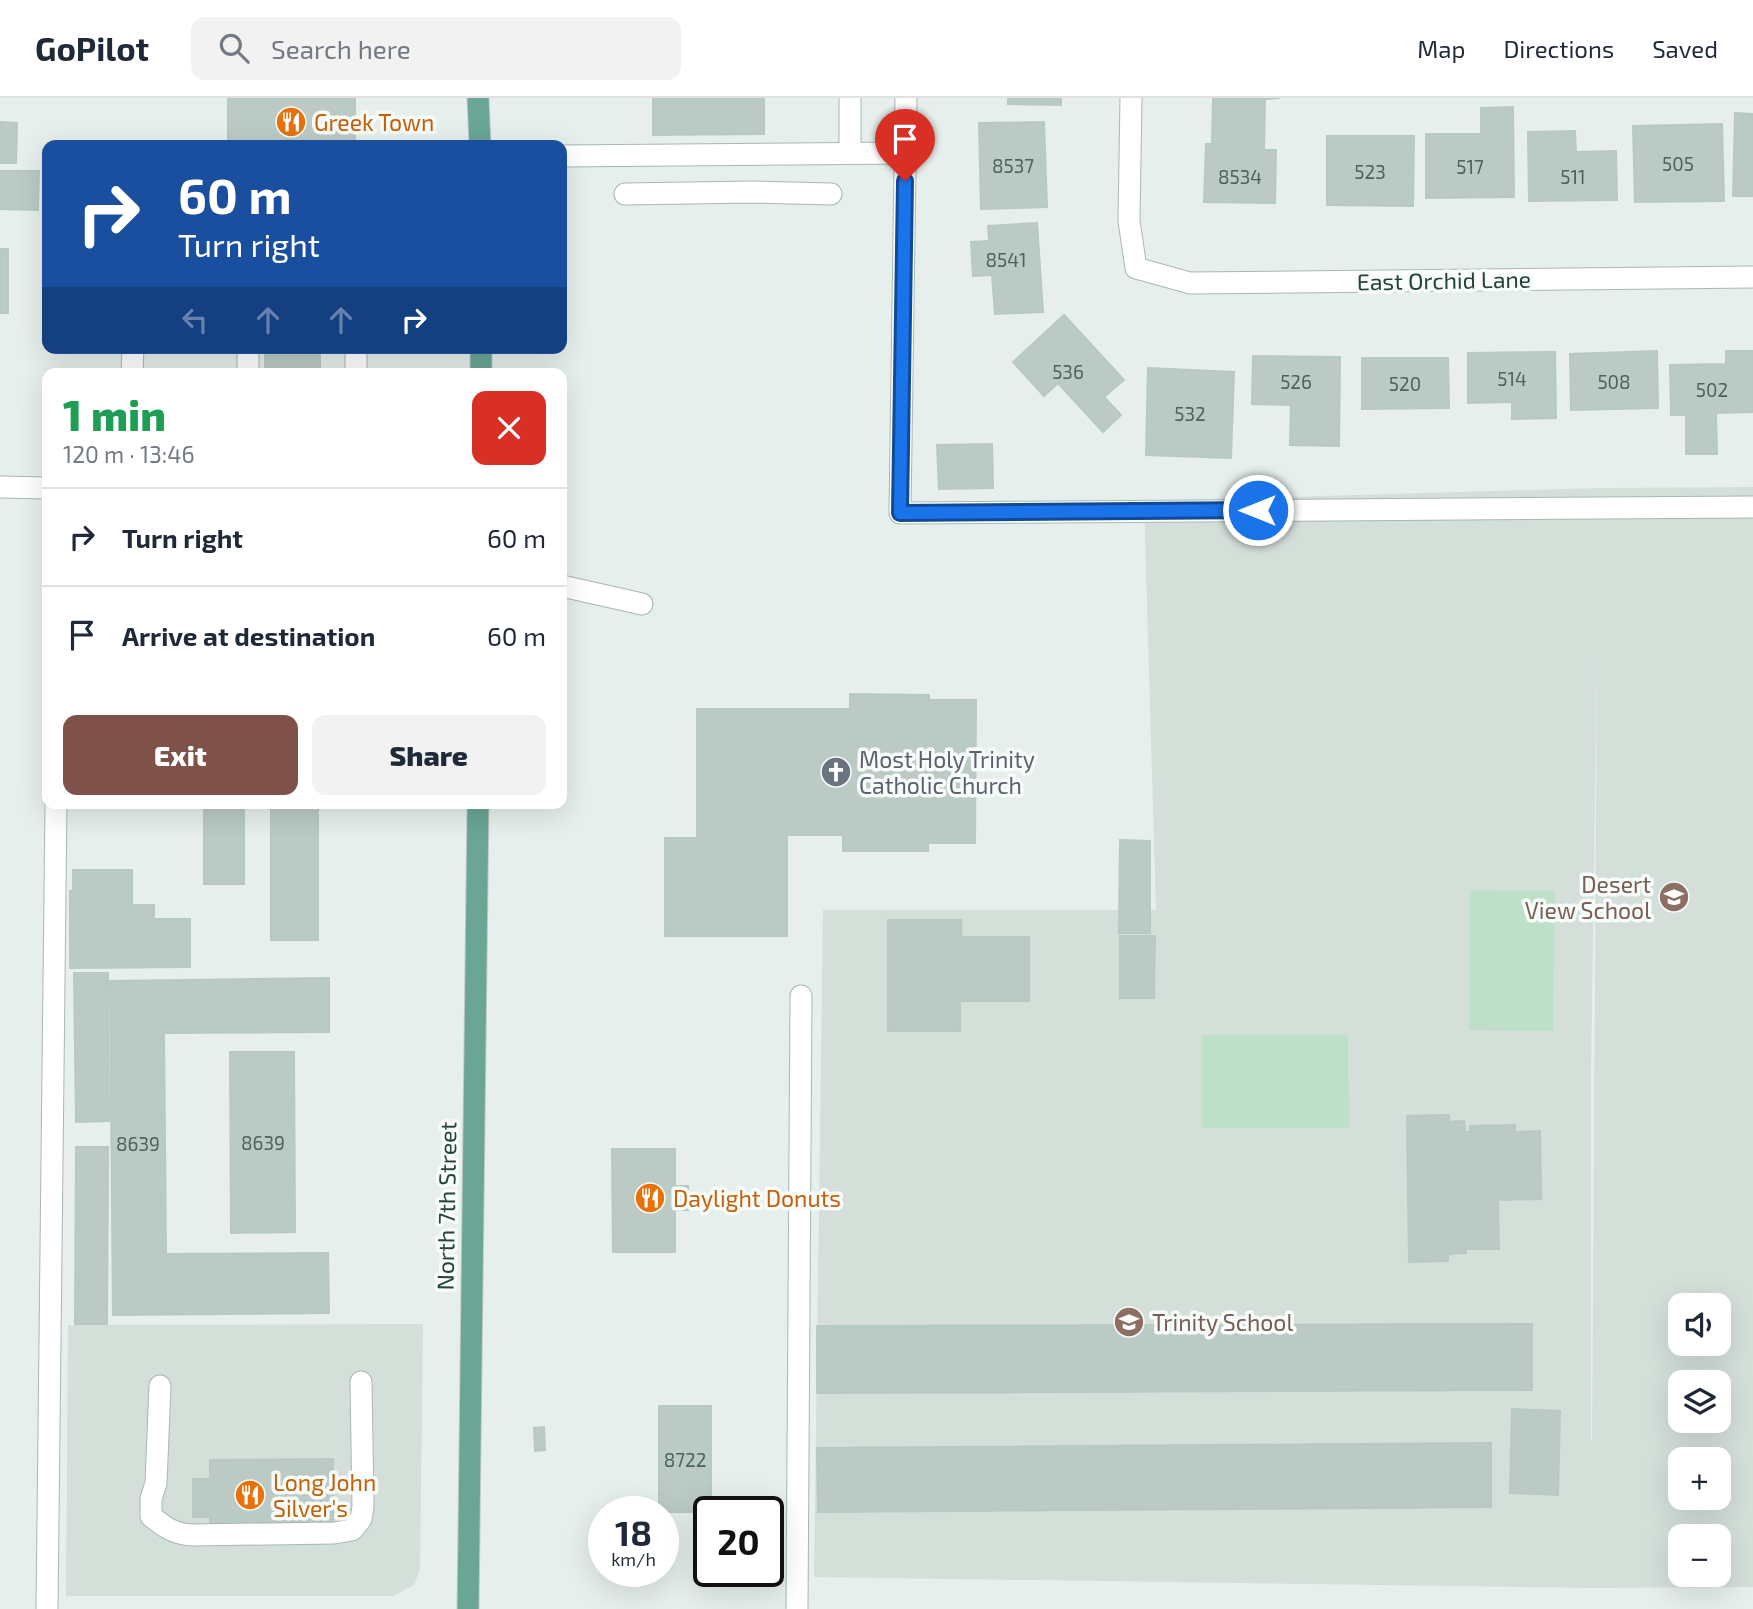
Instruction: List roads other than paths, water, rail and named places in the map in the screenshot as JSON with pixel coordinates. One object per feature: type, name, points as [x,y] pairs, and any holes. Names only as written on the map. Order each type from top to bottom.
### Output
[{"type":"main road","points":[[478,98],[480,140]]},
{"type":"main road","name":"North 7th Street","points":[[468,1609],[478,809]]},
{"type":"street","points":[[850,98],[850,153]]},
{"type":"street","points":[[906,98],[900,513],[1753,507]]},
{"type":"street","name":"East Orchid Lane","points":[[1131,98],[1129,221],[1136,268],[1190,283],[1753,277]]},
{"type":"street","points":[[567,156],[905,153]]},
{"type":"street","points":[[625,194],[831,194]]},
{"type":"street","points":[[0,487],[42,488]]},
{"type":"street","points":[[567,587],[642,604]]},
{"type":"street","points":[[47,1609],[56,809]]},
{"type":"street","points":[[797,1609],[801,996]]},
{"type":"street","points":[[160,1387],[156,1483],[151,1499],[151,1516],[163,1527],[177,1534],[192,1535],[334,1533],[352,1530],[361,1519],[361,1382]]},
{"type":"place","name":"Greek Town","points":[[291,122]]},
{"type":"place","name":"Most Holy Trinity Catholic Church","points":[[836,772]]},
{"type":"place","name":"Desert View School","points":[[1674,897]]},
{"type":"place","name":"Daylight Donuts","points":[[650,1198]]},
{"type":"place","name":"Trinity School","points":[[1129,1322]]},
{"type":"place","name":"Long John Silver's","points":[[250,1495]]}]
